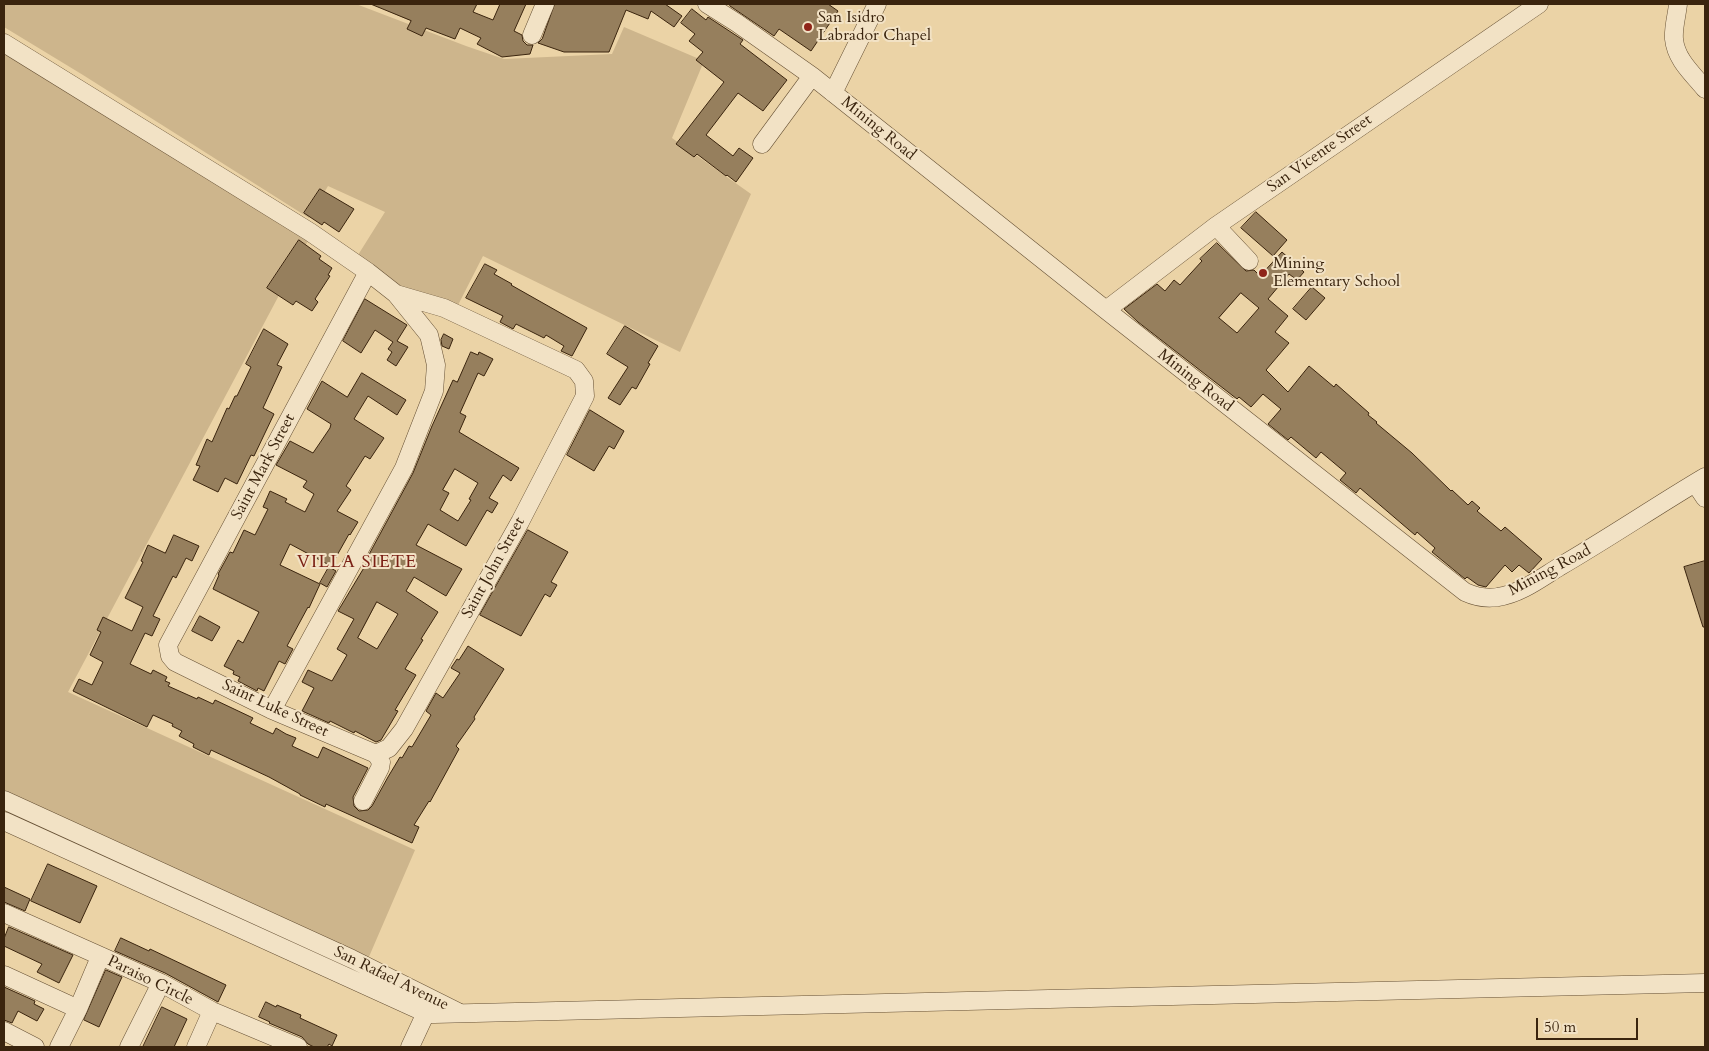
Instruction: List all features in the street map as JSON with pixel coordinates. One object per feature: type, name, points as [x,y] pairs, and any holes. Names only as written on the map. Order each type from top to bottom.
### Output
[{"type":"street","points":[[532,35],[545,4]]},
{"type":"street","name":"Mining Road","points":[[707,4],[812,76],[1465,592],[1487,598],[1500,597],[1527,586],[1622,530],[1700,480]]},
{"type":"street","points":[[833,93],[877,4]]},
{"type":"street","name":"San Vicente Street","points":[[1106,310],[1216,226],[1539,4]]},
{"type":"street","points":[[1678,4],[1674,38],[1676,50],[1681,60],[1705,89]]},
{"type":"street","points":[[4,43],[310,232],[396,294],[429,335],[436,365],[434,391],[404,468],[272,710]]},
{"type":"street","points":[[762,144],[812,76]]},
{"type":"street","points":[[1216,226],[1249,261]]},
{"type":"street","name":"Saint Mark Street","points":[[175,662],[170,656],[168,645],[368,272]]},
{"type":"street","points":[[396,294],[444,308],[429,335]]},
{"type":"street","name":"Saint John Street","points":[[376,754],[389,748],[404,729],[520,522],[585,396],[584,382],[576,370],[444,308]]},
{"type":"street","points":[[1700,480],[1705,498]]},
{"type":"street","name":"Saint Luke Street","points":[[175,662],[272,710],[376,754]]},
{"type":"street","points":[[363,801],[380,768],[381,762],[376,754]]},
{"type":"street","name":"San Rafael Avenue","points":[[4,800],[311,940],[442,1014],[1705,983]]},
{"type":"street","name":"San Rafael Avenue","points":[[4,821],[303,957],[429,1006]]},
{"type":"street","points":[[154,888],[162,872]]},
{"type":"street","name":"Paraiso Circle","points":[[4,913],[160,984],[274,1043],[298,1047]]},
{"type":"street","points":[[303,957],[311,940]]},
{"type":"street","points":[[59,1047],[100,957]]},
{"type":"street","points":[[4,975],[78,1008]]},
{"type":"street","points":[[129,1047],[160,984]]},
{"type":"street","points":[[410,1047],[429,1006]]},
{"type":"street","points":[[196,1047],[212,1011]]},
{"type":"street","points":[[4,1032],[35,1047]]},
{"type":"shaded area","points":[[4,4],[356,4],[504,59],[612,54],[624,27],[704,61],[672,138],[751,194],[680,352],[483,256],[456,309],[402,290],[358,255],[385,212],[328,186],[309,218],[4,27]]},
{"type":"shaded area","points":[[4,52],[310,237],[68,692],[415,850],[368,959],[4,791]]},
{"type":"building","points":[[371,4],[477,4],[473,12],[493,20],[500,4],[526,4],[514,31],[522,35],[523,41],[527,45],[533,45],[530,54],[502,57],[477,44],[481,38],[460,28],[455,39],[426,28],[422,36],[407,29],[411,21]]},
{"type":"building","points":[[555,4],[665,4],[682,16],[674,27],[651,11],[648,19],[626,10],[609,52],[564,52],[538,43],[542,39]]},
{"type":"building","points":[[731,4],[828,4],[838,11],[811,51],[779,29],[774,36],[730,6]]},
{"type":"building","points":[[692,9],[706,20],[708,17],[743,40],[740,44],[787,80],[763,111],[738,93],[706,135],[733,156],[739,148],[753,158],[736,182],[697,154],[694,157],[676,144],[724,82],[696,60],[703,52],[689,41],[695,34],[681,23]]},
{"type":"building","points":[[320,189],[354,209],[339,232],[324,222],[322,225],[304,213]]},
{"type":"building","points":[[1256,212],[1287,240],[1273,256],[1241,228]]},
{"type":"building","points":[[299,240],[321,256],[319,259],[332,268],[328,275],[330,276],[315,299],[318,302],[312,311],[296,301],[293,305],[267,288]]},
{"type":"building","points":[[1217,243],[1246,271],[1254,270],[1260,276],[1282,252],[1304,272],[1297,280],[1289,274],[1268,299],[1288,316],[1275,332],[1289,343],[1266,370],[1288,392],[1309,366],[1334,387],[1336,384],[1451,491],[1468,505],[1472,501],[1480,508],[1477,511],[1501,531],[1505,527],[1542,559],[1529,573],[1519,565],[1512,572],[1505,565],[1486,587],[1478,585],[1467,577],[1465,579],[1432,552],[1435,548],[1417,532],[1415,535],[1360,488],[1356,493],[1340,480],[1346,473],[1321,452],[1316,458],[1291,437],[1288,440],[1268,424],[1281,409],[1263,394],[1251,407],[1239,397],[1237,399],[1124,309],[1157,284],[1165,291],[1174,280],[1180,285],[1202,261],[1200,259]],"holes":[[[1241,293],[1259,308],[1237,333],[1219,318]]]},
{"type":"building","points":[[485,264],[497,270],[494,274],[511,285],[587,328],[572,356],[561,351],[564,346],[546,335],[544,338],[516,324],[513,329],[500,322],[503,316],[466,298]]},
{"type":"building","points":[[1312,287],[1325,298],[1306,320],[1293,309]]},
{"type":"building","points":[[365,299],[407,325],[397,341],[408,347],[396,366],[387,360],[392,352],[388,349],[393,342],[375,330],[361,353],[343,341]]},
{"type":"building","points":[[625,326],[658,346],[636,389],[632,387],[620,405],[608,398],[628,367],[607,354]]},
{"type":"building","points":[[264,329],[288,344],[277,365],[282,367],[263,408],[274,414],[254,456],[251,455],[237,484],[225,478],[218,492],[193,480],[200,466],[196,465],[207,439],[212,442],[227,408],[229,409],[235,396],[237,396],[251,367],[246,364]]},
{"type":"building","points":[[444,334],[453,339],[449,349],[442,346],[441,340]]},
{"type":"building","points":[[471,352],[478,355],[479,352],[493,359],[484,376],[478,373],[460,413],[466,416],[459,432],[519,468],[511,481],[503,475],[489,498],[498,503],[492,513],[487,510],[466,546],[428,524],[416,545],[462,569],[446,596],[414,577],[406,591],[438,612],[405,669],[416,675],[395,710],[398,711],[381,740],[376,742],[355,731],[354,733],[330,721],[329,723],[302,711],[314,688],[302,682],[308,670],[332,681],[347,655],[337,649],[354,619],[338,611],[368,561],[366,560],[413,473],[453,380],[457,382]],"holes":[[[455,469],[478,483],[469,499],[471,500],[458,521],[440,510],[449,493],[443,490]],[[377,602],[398,614],[377,649],[358,638]]]},
{"type":"building","points":[[362,373],[406,400],[397,415],[368,396],[354,419],[384,438],[370,459],[365,456],[346,486],[351,490],[337,511],[358,522],[331,566],[290,544],[280,565],[320,584],[309,608],[287,646],[293,649],[285,664],[279,661],[264,691],[258,688],[257,691],[238,681],[240,677],[233,674],[234,671],[224,666],[238,640],[243,643],[259,612],[213,589],[218,574],[230,552],[233,553],[244,530],[255,535],[268,509],[263,507],[270,491],[287,499],[285,502],[305,512],[314,494],[303,487],[307,481],[276,465],[290,441],[313,453],[330,428],[331,424],[307,409],[322,381],[347,397]]},
{"type":"building","points":[[590,410],[624,431],[614,449],[609,446],[594,471],[567,455]]},
{"type":"building","points":[[528,530],[568,552],[551,582],[557,585],[550,597],[545,594],[521,636],[480,615]]},
{"type":"building","points":[[174,535],[199,546],[192,561],[186,558],[176,578],[173,576],[153,616],[160,619],[152,636],[145,633],[130,664],[151,674],[153,670],[167,677],[165,681],[170,683],[168,686],[197,699],[198,697],[213,704],[215,700],[253,718],[250,723],[273,734],[276,728],[296,738],[292,746],[318,758],[323,747],[368,768],[353,797],[354,806],[359,811],[368,810],[372,806],[400,757],[402,758],[409,746],[412,747],[431,715],[426,711],[436,693],[443,698],[460,673],[451,668],[468,646],[504,669],[474,717],[475,719],[456,746],[459,749],[430,802],[414,825],[419,827],[412,843],[326,804],[325,807],[269,777],[211,750],[209,755],[193,747],[194,744],[179,736],[182,731],[172,726],[173,724],[153,715],[147,727],[73,691],[79,679],[92,685],[103,662],[90,655],[101,632],[97,630],[103,617],[132,631],[143,607],[125,598],[143,562],[141,561],[148,545],[165,553]]},
{"type":"building","points":[[1705,561],[1705,627],[1703,627],[1684,567]]},
{"type":"building","points":[[329,567],[336,571],[327,587],[320,583]]},
{"type":"building","points":[[200,616],[220,627],[212,641],[192,631]]},
{"type":"building","points":[[48,864],[97,886],[80,923],[31,901]]},
{"type":"building","points":[[4,887],[30,899],[25,911],[4,902]]},
{"type":"building","points":[[9,927],[73,955],[59,983],[37,972],[42,964],[4,946],[4,939]]},
{"type":"building","points":[[121,938],[149,951],[150,949],[226,985],[218,1002],[165,973],[115,951]]},
{"type":"building","points":[[106,970],[122,977],[99,1027],[84,1020]]},
{"type":"building","points":[[4,987],[35,1001],[34,1004],[44,1009],[37,1021],[18,1011],[12,1023],[4,1020]]},
{"type":"building","points":[[266,1002],[301,1015],[300,1018],[337,1035],[332,1046],[329,1044],[327,1047],[314,1047],[308,1044],[302,1037],[259,1017]]},
{"type":"building","points":[[162,1007],[187,1019],[174,1047],[143,1047]]},
{"type":"place","name":"San Isidro Labrador Chapel","points":[[808,27]]},
{"type":"place","name":"Mining Elementary School","points":[[1263,273]]},
{"type":"district","name":"VILLA SIETE","points":[[357,563]]}]
